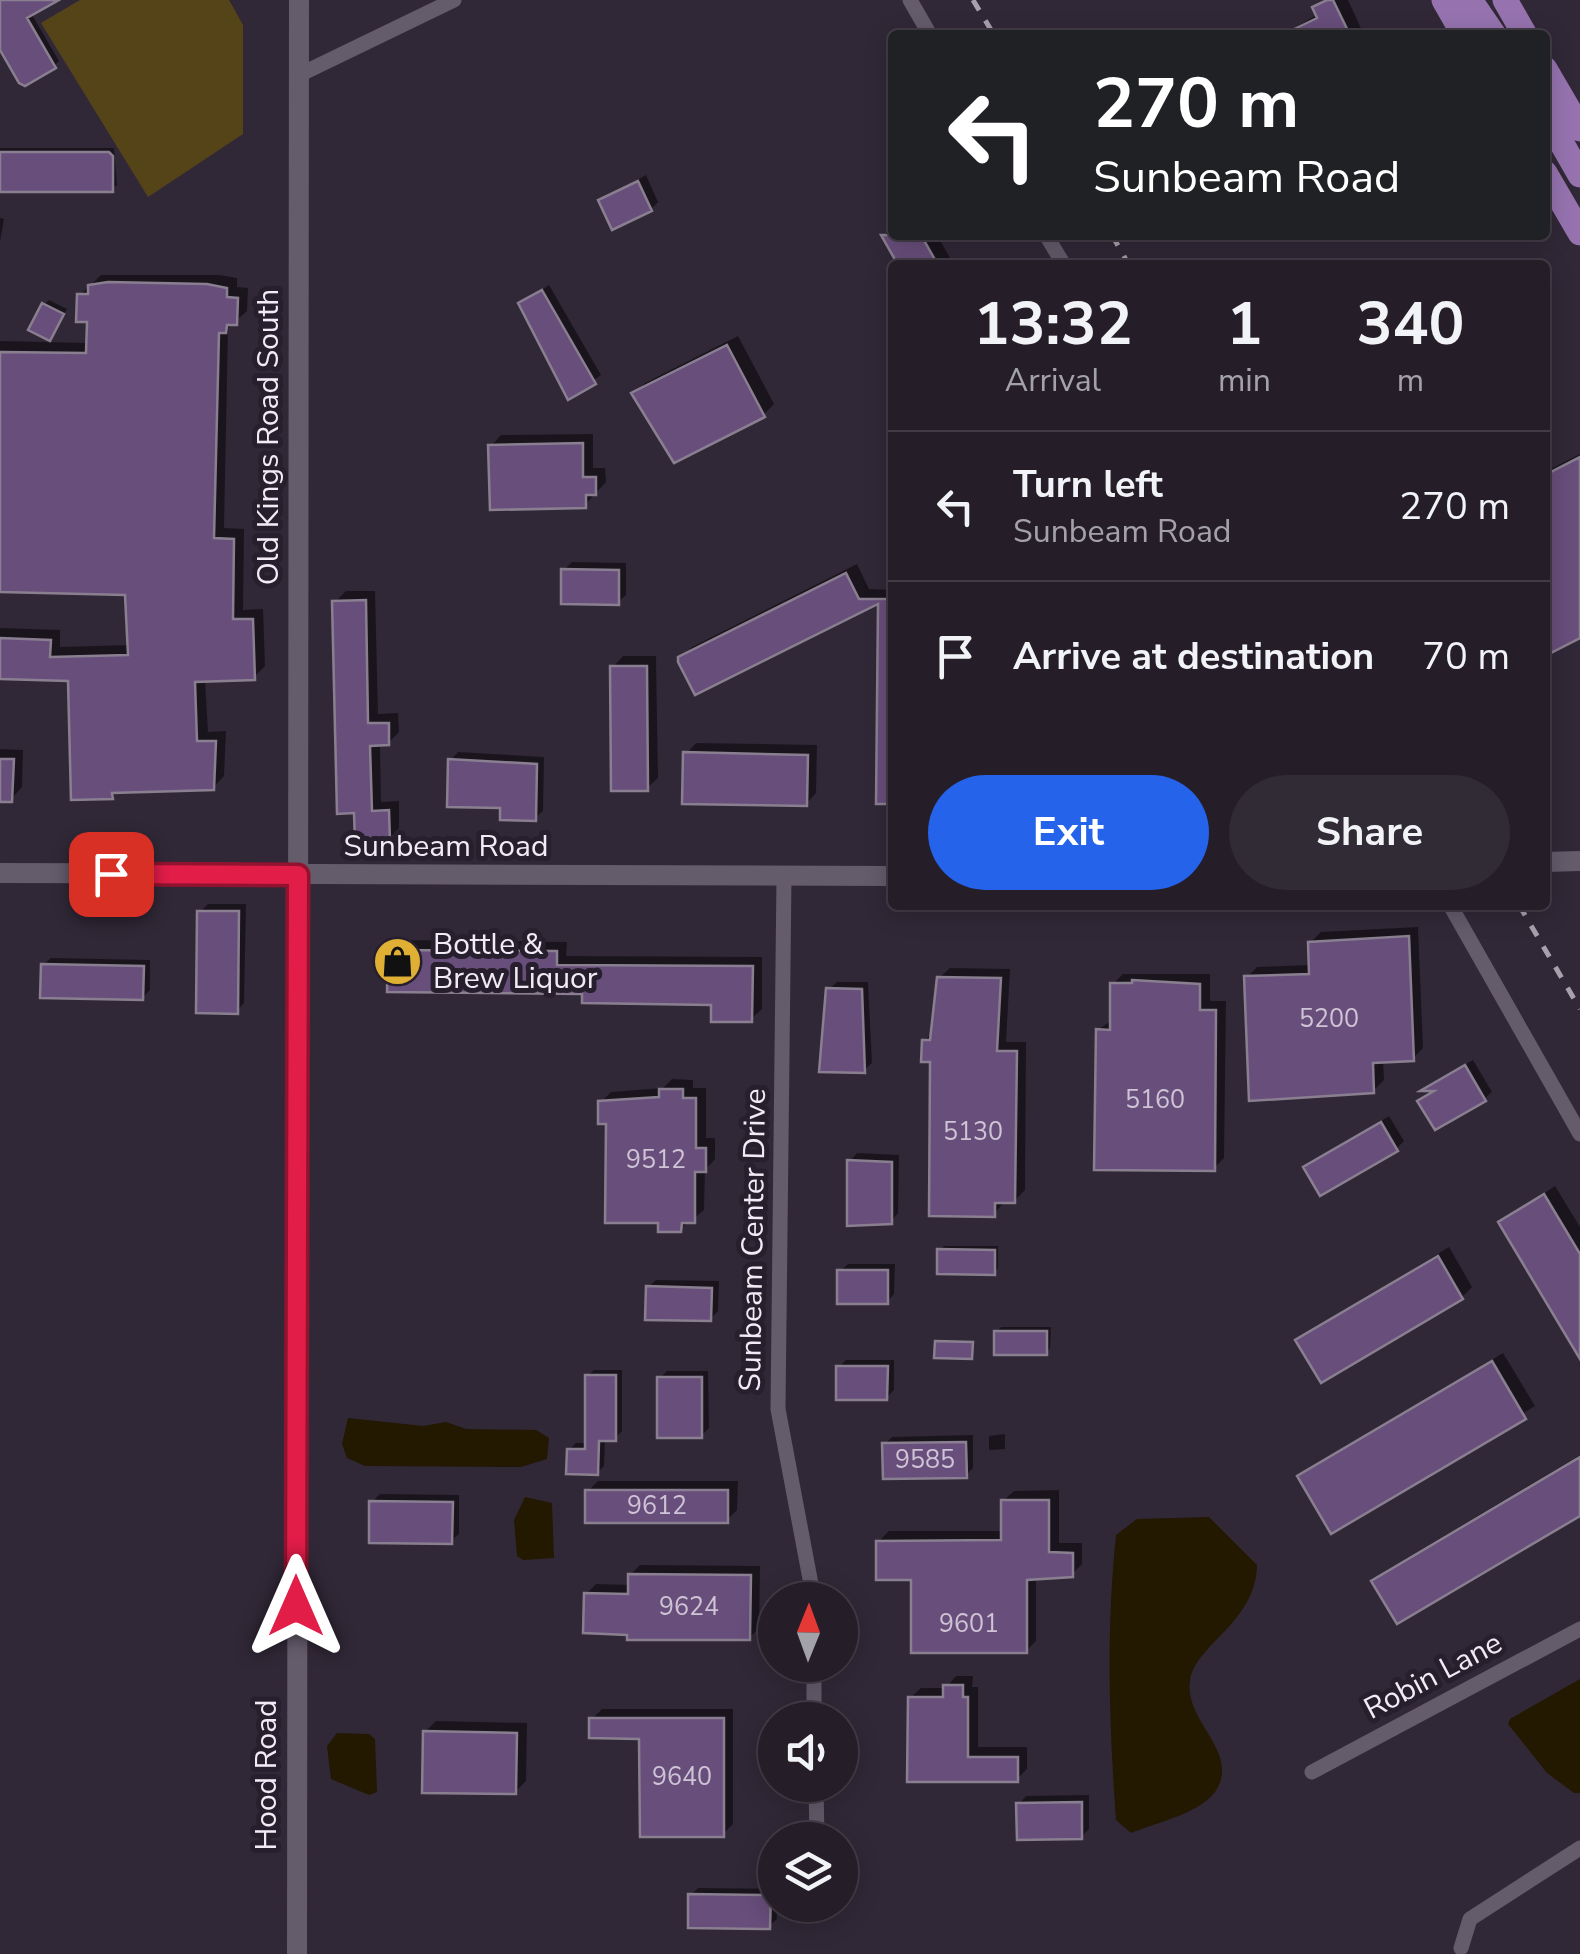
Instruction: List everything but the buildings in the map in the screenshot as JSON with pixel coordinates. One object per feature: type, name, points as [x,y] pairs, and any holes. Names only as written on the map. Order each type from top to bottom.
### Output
[{"type":"main road","points":[[1444,0],[1461,30]]},
{"type":"main road","points":[[1470,0],[1491,30]]},
{"type":"main road","points":[[1505,0],[1522,30]]},
{"type":"main road","points":[[1550,78],[1580,129]]},
{"type":"main road","points":[[1550,123],[1580,175]]},
{"type":"main road","points":[[1550,182],[1580,233]]},
{"type":"street","name":"Old Kings Road South","points":[[298,0],[298,875]]},
{"type":"street","points":[[298,75],[454,0]]},
{"type":"street","points":[[910,0],[927,30]]},
{"type":"street","points":[[1550,862],[1580,861]]},
{"type":"street","name":"Sunbeam Road","points":[[0,873],[888,876]]},
{"type":"street","name":"Hood Road","points":[[297,1954],[298,875]]},
{"type":"street","name":"Sunbeam Center Drive","points":[[784,877],[778,1408],[811,1582]]},
{"type":"street","points":[[1453,910],[1580,1134]]},
{"type":"street","name":"Robin Lane","points":[[1312,1772],[1580,1629]]},
{"type":"street","points":[[1462,1948],[1470,1918],[1580,1848]]},
{"type":"shaded area","points":[[80,0],[229,0],[243,25],[243,134],[148,197],[41,23]]},
{"type":"shaded area","points":[[348,1418],[423,1426],[446,1422],[466,1429],[536,1430],[549,1438],[547,1459],[521,1467],[365,1466],[347,1458],[342,1444]]},
{"type":"shaded area","points":[[525,1497],[552,1503],[554,1558],[523,1560],[517,1556],[514,1520]]},
{"type":"shaded area","points":[[1209,1517],[1257,1565],[1247,1602],[1202,1655],[1190,1681],[1190,1695],[1216,1747],[1222,1773],[1218,1787],[1203,1804],[1131,1833],[1116,1820],[1112,1748],[1110,1642],[1116,1535],[1137,1519]]},
{"type":"shaded area","points":[[1580,1679],[1580,1793],[1574,1793],[1547,1773],[1508,1724],[1510,1719]]},
{"type":"shaded area","points":[[337,1733],[369,1734],[375,1739],[377,1792],[369,1795],[331,1779],[327,1746]]},
{"type":"railway","points":[[973,0],[991,30]]},
{"type":"railway","points":[[1115,240],[1126,260]]},
{"type":"railway","points":[[1522,910],[1580,1009]]},
{"type":"place","name":"Bottle & Brew Liquor","points":[[398,961]]},
{"type":"route","points":[[111,874],[298,875],[296,1606]]}]
